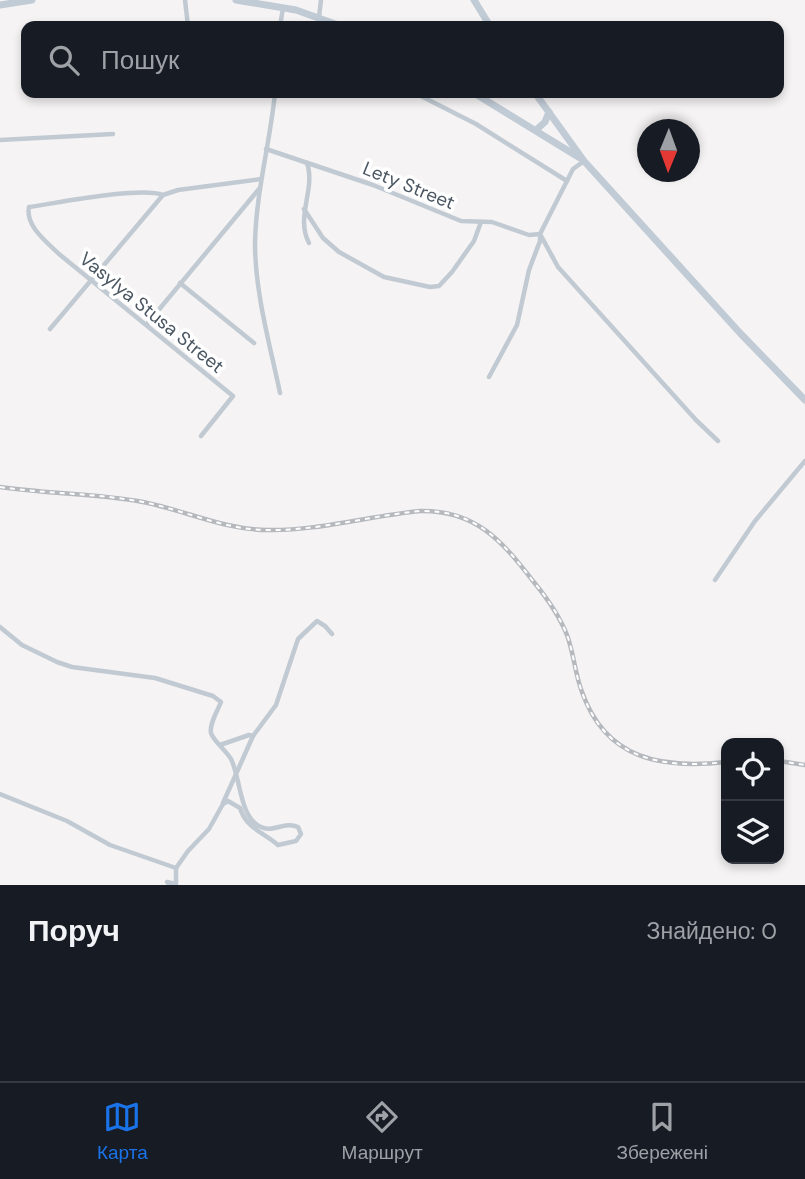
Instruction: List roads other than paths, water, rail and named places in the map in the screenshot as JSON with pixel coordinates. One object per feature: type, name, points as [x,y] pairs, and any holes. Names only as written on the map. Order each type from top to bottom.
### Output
[{"type":"main road","points":[[0,5],[32,0]]},
{"type":"main road","points":[[236,0],[290,6],[329,21]]},
{"type":"main road","points":[[474,0],[487,21]]},
{"type":"main road","points":[[482,98],[584,161]]},
{"type":"main road","points":[[539,98],[584,161],[740,333],[805,400]]},
{"type":"main road","points":[[536,130],[545,122],[549,112]]},
{"type":"street","points":[[186,0],[188,21]]},
{"type":"street","points":[[319,17],[321,0]]},
{"type":"street","points":[[274,98],[261,179],[255,244],[259,290],[280,393]]},
{"type":"street","points":[[425,98],[476,124],[567,181]]},
{"type":"street","points":[[0,140],[113,134]]},
{"type":"street","name":"Lety Street","points":[[266,149],[373,185],[460,221],[499,224],[529,235],[540,234]]},
{"type":"street","points":[[489,377],[517,325],[540,234],[574,167],[584,161]]},
{"type":"street","points":[[306,162],[309,172],[303,230],[309,243]]},
{"type":"street","points":[[50,330],[163,195],[175,190],[261,179]]},
{"type":"street","points":[[147,324],[260,188]]},
{"type":"street","name":"Vasylya Stusa Street","points":[[163,195],[119,194],[29,207],[28,215],[37,233],[233,396],[201,436]]},
{"type":"street","points":[[304,209],[323,238],[339,252],[384,277],[435,288],[470,247],[481,222]]},
{"type":"street","points":[[540,234],[560,270],[696,421],[718,441]]},
{"type":"street","points":[[180,283],[254,343]]},
{"type":"street","points":[[715,580],[755,521],[805,461]]},
{"type":"street","points":[[170,885],[167,882],[176,884],[176,868],[209,829],[253,736],[276,705],[298,639],[317,621],[331,634]]},
{"type":"street","points":[[0,627],[22,645],[72,667],[155,678],[213,696],[220,702],[211,728],[212,735],[230,758],[252,821],[262,828],[271,829],[291,824],[298,827],[301,834],[296,841],[278,845],[253,830],[235,804],[228,801],[223,804]]},
{"type":"street","points":[[220,744],[253,736]]},
{"type":"street","points":[[0,794],[67,821],[110,845],[176,868]]},
{"type":"railway","points":[[0,487],[143,502],[251,529],[286,530],[324,526],[420,511],[457,516],[472,522],[498,541],[522,566],[548,600],[567,635],[582,692],[592,715],[606,733],[621,746],[659,761],[680,764],[721,762]]},
{"type":"railway","points":[[784,762],[805,765]]}]
